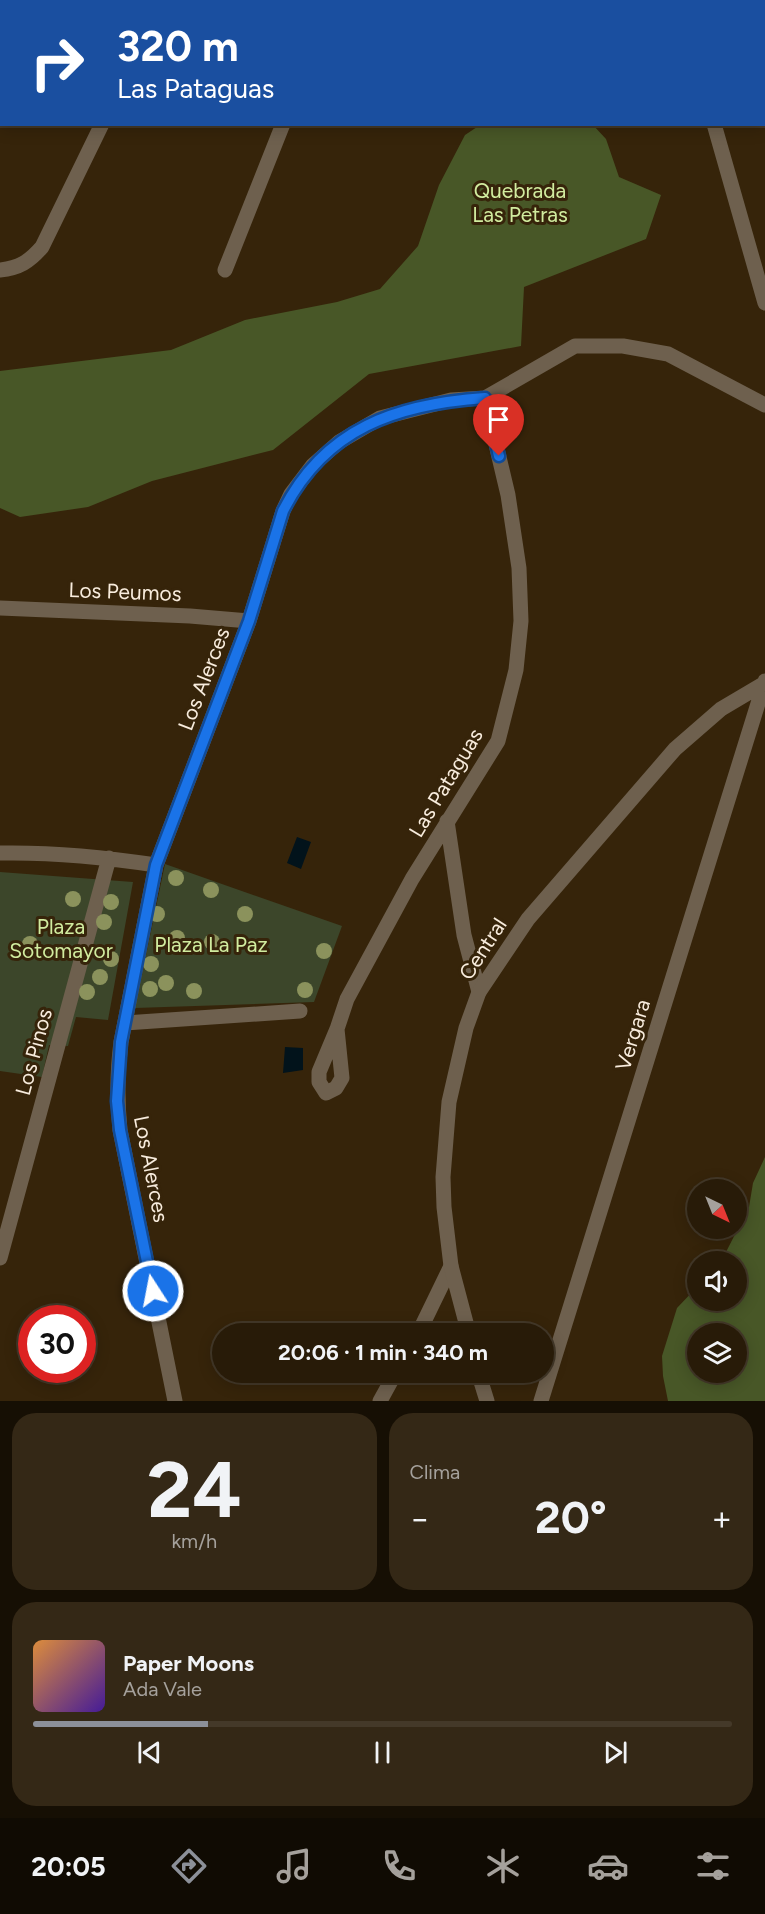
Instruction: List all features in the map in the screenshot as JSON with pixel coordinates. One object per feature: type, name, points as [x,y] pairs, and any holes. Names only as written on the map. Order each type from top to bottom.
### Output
[{"type":"street","points":[[0,270],[16,268],[32,259],[42,247],[101,126]]},
{"type":"street","points":[[225,270],[282,126]]},
{"type":"street","points":[[715,126],[765,303]]},
{"type":"street","name":"Los Alerces","points":[[175,1401],[120,1130],[117,1072],[156,865],[249,621],[283,511],[302,479],[326,453],[339,442],[380,418],[451,400],[485,398],[575,346],[623,346],[668,354],[765,405]]},
{"type":"street","name":"Las Pataguas","points":[[337,1029],[347,999],[412,879],[498,741],[516,670],[521,621],[519,568],[508,495],[485,398]]},
{"type":"street","name":"Los Peumos","points":[[0,608],[190,616],[249,621]]},
{"type":"street","name":"Central","points":[[466,1323],[452,1266],[444,1207],[444,1139],[448,1101],[456,1064],[478,992],[528,919],[675,748],[721,709],[765,682]]},
{"type":"street","name":"Vergara","points":[[541,1401],[765,682]]},
{"type":"street","points":[[447,821],[465,934],[478,992]]},
{"type":"street","points":[[0,853],[40,852],[156,865]]},
{"type":"street","name":"Los Pinos","points":[[0,1258],[109,858]]},
{"type":"street","points":[[125,1023],[300,1011]]},
{"type":"street","points":[[424,1323],[452,1266]]},
{"type":"street","points":[[380,1401],[390,1383]]},
{"type":"street","points":[[481,1383],[487,1401]]},
{"type":"green space","name":"Quebrada Las Petras","points":[[478,126],[594,126],[606,139],[619,177],[661,195],[646,239],[524,287],[521,346],[369,374],[273,450],[152,481],[88,507],[20,517],[0,508],[0,371],[171,350],[245,320],[337,302],[380,289],[418,246],[439,185],[465,135]]},
{"type":"green space","name":"Plaza La Paz","points":[[165,864],[342,926],[314,1002],[135,1008]]},
{"type":"green space","name":"Plaza Sotomayor","points":[[0,872],[133,882],[108,1020],[76,1017],[68,1046],[49,1045],[42,1077],[0,1071]]},
{"type":"green space","points":[[765,1157],[765,1401],[668,1401],[662,1356],[677,1308],[687,1298],[687,1311],[747,1311],[747,1251],[727,1251],[733,1239],[747,1239],[753,1183]]},
{"type":"shaded area","points":[[297,837],[311,842],[301,869],[287,863]]},
{"type":"shaded area","points":[[285,1047],[303,1048],[303,1070],[283,1073]]},
{"type":"route","points":[[153,1291],[120,1130],[117,1072],[121,1042],[156,865],[249,621],[283,511],[291,494],[313,465],[339,442],[380,418],[412,409],[451,400],[485,398],[499,456]]}]
